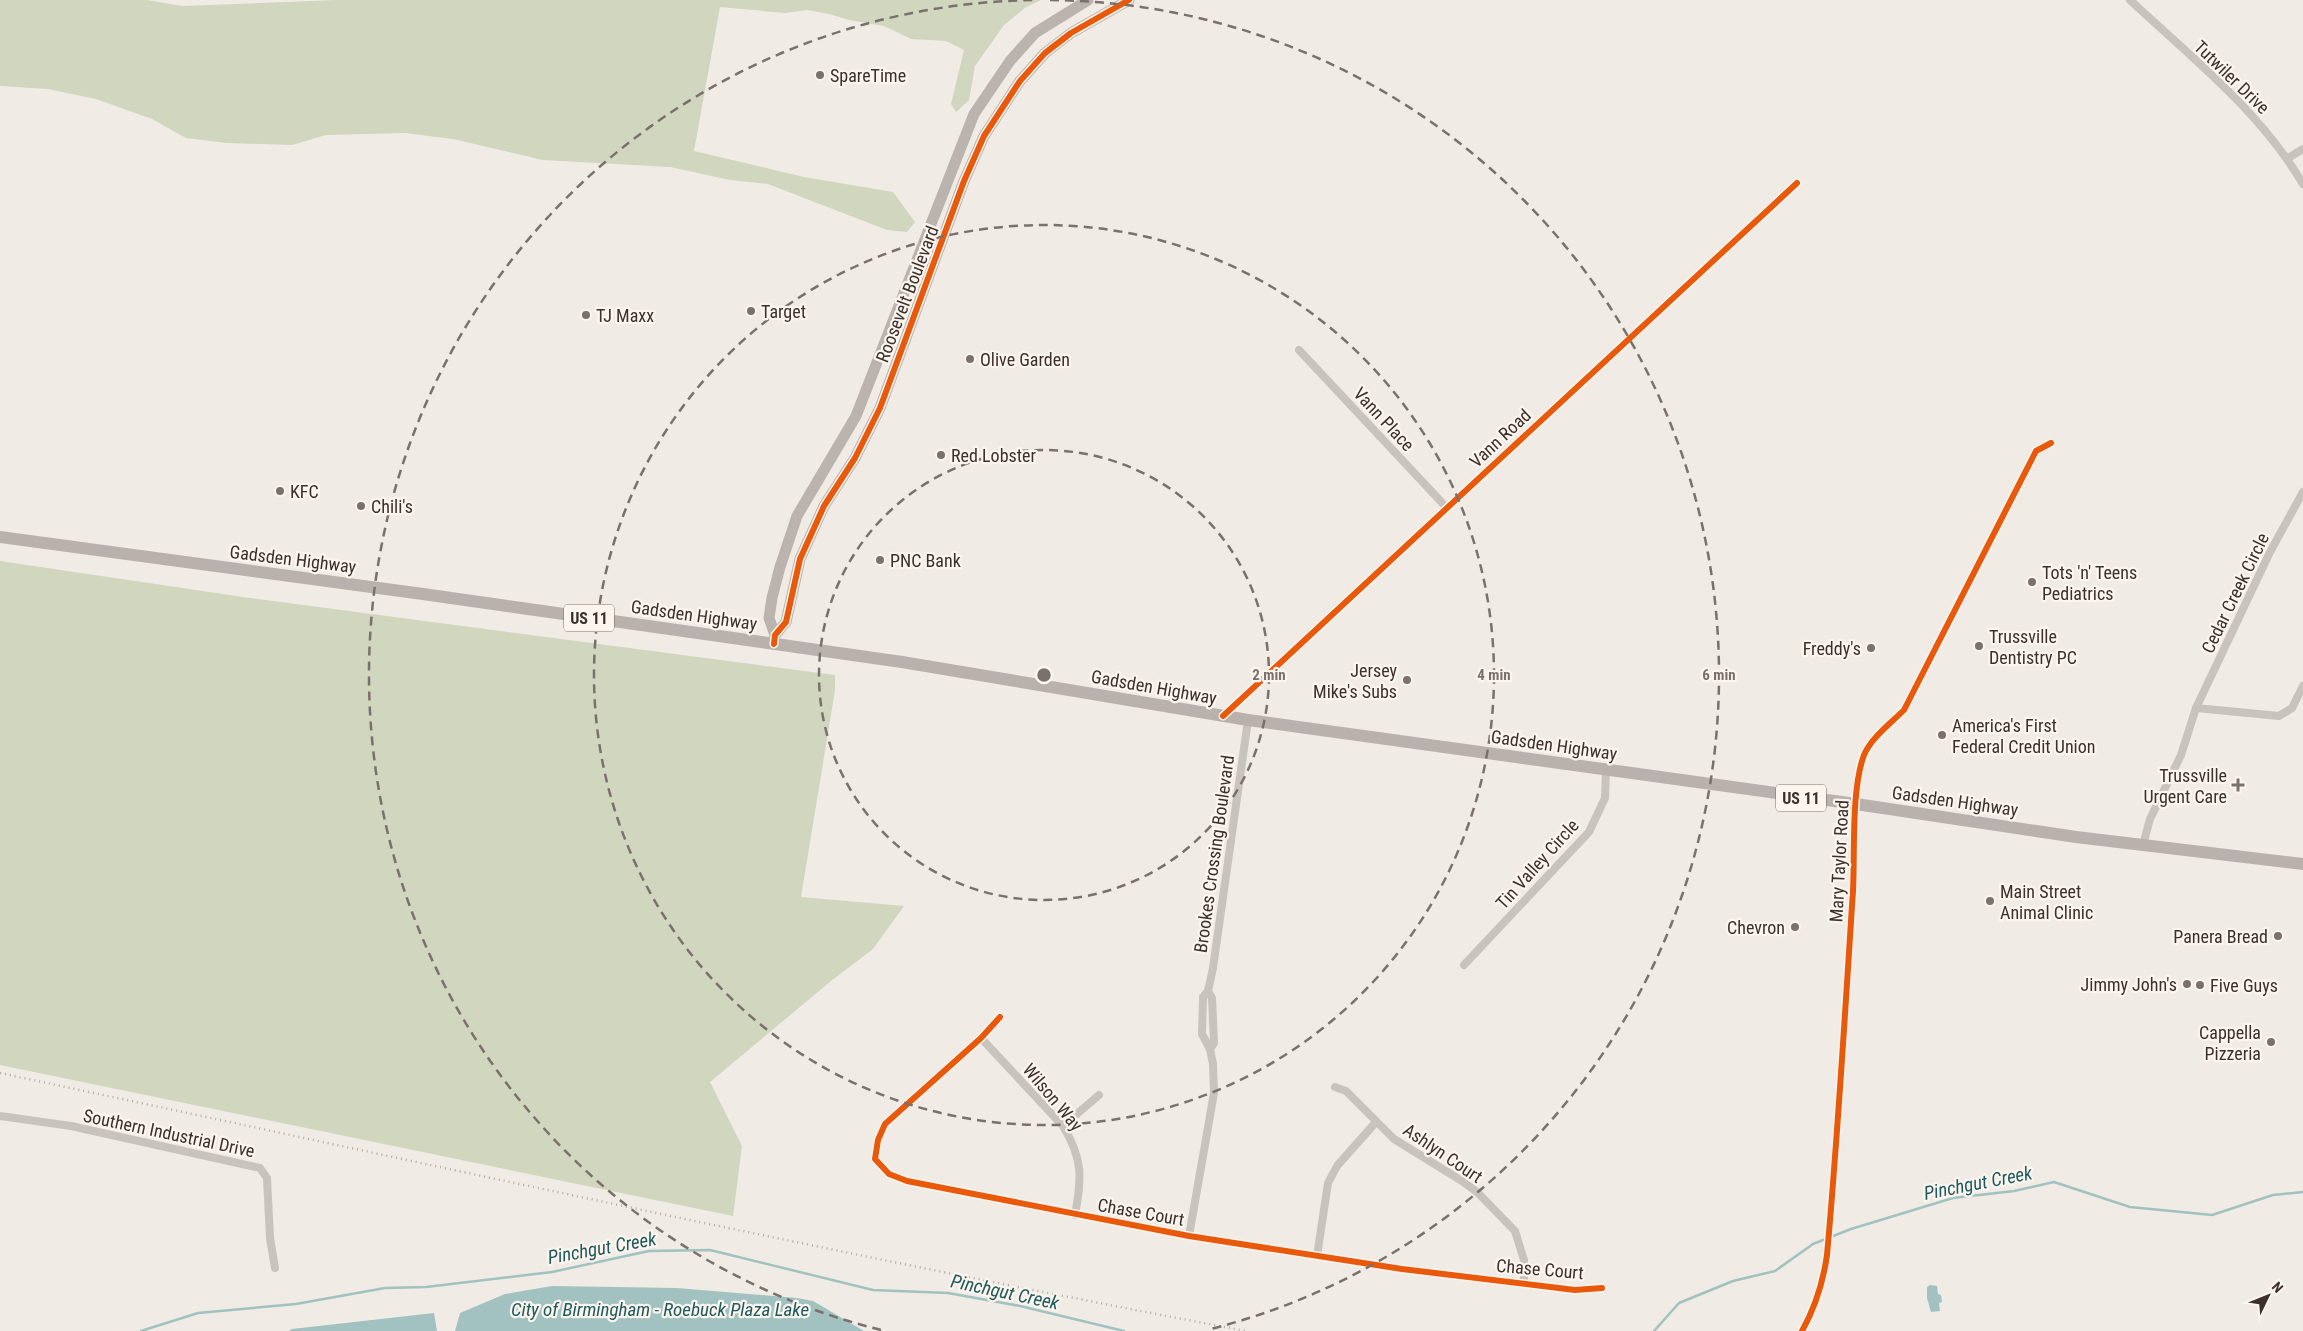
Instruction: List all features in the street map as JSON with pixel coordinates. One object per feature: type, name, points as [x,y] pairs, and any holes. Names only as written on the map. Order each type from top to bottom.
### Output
[{"type":"main road","name":"Gadsden Highway","points":[[0,537],[775,640],[1248,720],[2143,845],[2303,864]]},
{"type":"street","name":"Roosevelt Boulevard","points":[[775,640],[769,618],[771,604],[780,567],[797,516],[845,436],[860,407],[974,114],[1010,60],[1035,33],[1088,0]]},
{"type":"street","name":"Roosevelt Boulevard","points":[[775,640],[786,622],[795,576],[810,534],[824,506],[855,458],[880,408],[964,182],[984,136],[1020,81],[1045,52],[1071,33],[1129,0]]},
{"type":"street","name":"Tutwiler Drive","points":[[2130,0],[2240,104],[2273,138],[2288,158],[2303,184]]},
{"type":"street","points":[[2288,158],[2303,149]]},
{"type":"street","name":"Vann Road","points":[[1223,716],[1797,183]]},
{"type":"street","name":"Vann Place","points":[[1299,350],[1447,508]]},
{"type":"street","name":"Mary Taylor Road","points":[[1802,1331],[1813,1313],[1823,1282],[1827,1255],[1855,860],[1856,804],[1864,754],[1873,741],[1904,710],[2036,451],[2051,443]]},
{"type":"street","name":"Cedar Creek Circle","points":[[2143,845],[2150,819],[2181,755],[2196,708],[2270,552],[2303,492]]},
{"type":"street","points":[[2196,708],[2279,716],[2292,708],[2303,686]]},
{"type":"street","name":"Brookes Crossing Boulevard","points":[[1190,1236],[1214,1093],[1210,1049],[1214,1043],[1212,998],[1208,992],[1248,720]]},
{"type":"street","name":"Tin Valley Circle","points":[[1464,965],[1589,832],[1605,798],[1606,770]]},
{"type":"street","name":"Chase Court","points":[[1000,1018],[981,1038],[885,1124],[878,1140],[875,1158],[889,1174],[907,1181],[1190,1236],[1402,1269],[1575,1290],[1602,1288]]},
{"type":"street","name":"Wilson Way","points":[[981,1038],[1064,1126],[1077,1153],[1080,1170],[1075,1215]]},
{"type":"street","name":"Ashlyn Court","points":[[1335,1087],[1346,1091],[1394,1138],[1462,1181],[1515,1231],[1524,1260],[1524,1283]]},
{"type":"street","points":[[1064,1126],[1099,1095]]},
{"type":"street","name":"Southern Industrial Drive","points":[[0,1116],[71,1126],[260,1168],[267,1178],[270,1238],[275,1268]]},
{"type":"street","points":[[1317,1256],[1328,1183],[1337,1166],[1376,1122]]},
{"type":"green space","points":[[0,0],[147,0],[182,6],[337,0],[1041,0],[1026,7],[1004,25],[975,66],[969,100],[956,112],[951,104],[964,50],[946,41],[911,39],[884,26],[807,10],[785,13],[720,7],[694,151],[804,177],[893,192],[915,222],[907,232],[887,230],[768,184],[730,180],[670,167],[543,160],[453,139],[405,133],[326,135],[292,145],[227,143],[186,138],[152,119],[96,99],[48,89],[0,86]]},
{"type":"green space","points":[[0,561],[243,597],[835,675],[835,690],[801,897],[904,906],[873,949],[831,981],[710,1082],[742,1146],[733,1216],[0,1065]]},
{"type":"water","points":[[1930,1285],[1937,1286],[1938,1294],[1941,1295],[1940,1311],[1931,1312],[1927,1298],[1927,1287]]},
{"type":"water","name":"City of Birmingham - Roebuck Plaza Lake","points":[[552,1286],[677,1288],[797,1298],[813,1301],[864,1331],[455,1331],[460,1313],[505,1294]]},
{"type":"water","points":[[434,1313],[437,1331],[289,1331],[292,1329]]},
{"type":"waterway","name":"Pinchgut Creek","points":[[1654,1331],[1679,1303],[1733,1281],[1775,1271],[1813,1244],[1851,1229],[1953,1198],[2014,1191],[2054,1182],[2130,1207],[2212,1215],[2273,1195],[2303,1192]]},
{"type":"waterway","name":"Pinchgut Creek","points":[[141,1331],[198,1313],[296,1304],[385,1288],[426,1287],[552,1272],[649,1251],[710,1250],[873,1290],[948,1293],[1020,1306],[1124,1331]]},
{"type":"railway","points":[[0,1073],[778,1238],[1246,1331]]},
{"type":"cycle path","points":[[774,644],[775,635],[786,622],[800,559],[824,506],[855,458],[880,408],[964,181],[984,136],[1020,81],[1045,53],[1071,33],[1129,0]]},
{"type":"cycle path","points":[[1223,716],[1797,183]]},
{"type":"cycle path","points":[[1802,1331],[1818,1294],[1827,1255],[1853,891],[1855,803],[1860,769],[1864,755],[1871,743],[1904,710],[2036,451],[2051,443]]},
{"type":"cycle path","points":[[1000,1017],[981,1038],[885,1124],[878,1140],[875,1159],[889,1174],[907,1181],[1189,1236],[1402,1269],[1575,1290],[1602,1288]]},
{"type":"place","name":"SpareTime","points":[[820,75]]},
{"type":"place","name":"Target","points":[[751,311]]},
{"type":"place","name":"TJ Maxx","points":[[586,315]]},
{"type":"place","name":"Olive Garden","points":[[970,359]]},
{"type":"place","name":"Red Lobster","points":[[941,455]]},
{"type":"place","name":"KFC","points":[[280,491]]},
{"type":"place","name":"Chili's","points":[[361,506]]},
{"type":"place","name":"PNC Bank","points":[[880,560]]},
{"type":"place","name":"Tots 'n' Teens Pediatrics","points":[[2032,582]]},
{"type":"place","name":"Trussville Dentistry PC","points":[[1979,646]]},
{"type":"place","name":"Freddy's","points":[[1871,648]]},
{"type":"place","name":"Jersey Mike's Subs","points":[[1407,680]]},
{"type":"place","name":"America's First Federal Credit Union","points":[[1942,735]]},
{"type":"place","name":"Trussville Urgent Care","points":[[2238,785]]},
{"type":"place","name":"Main Street Animal Clinic","points":[[1990,901]]},
{"type":"place","name":"Chevron","points":[[1795,927]]},
{"type":"place","name":"Panera Bread","points":[[2278,936]]},
{"type":"place","name":"Jimmy John's","points":[[2187,984]]},
{"type":"place","name":"Five Guys","points":[[2200,985]]},
{"type":"place","name":"Cappella Pizzeria","points":[[2271,1042]]}]
